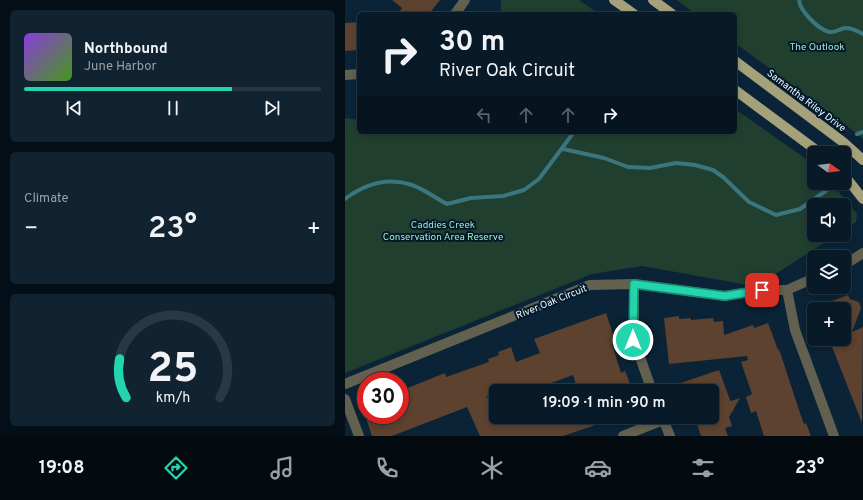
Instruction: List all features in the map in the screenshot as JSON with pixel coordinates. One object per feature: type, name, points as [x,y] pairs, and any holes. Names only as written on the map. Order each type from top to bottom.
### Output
[{"type":"main road","points":[[614,0],[632,12]]},
{"type":"main road","points":[[653,0],[669,12]]},
{"type":"main road","name":"Samantha Riley Drive","points":[[737,62],[843,142],[863,160]]},
{"type":"main road","points":[[737,91],[811,146]]},
{"type":"main road","points":[[851,183],[863,199]]},
{"type":"street","points":[[456,12],[465,0]]},
{"type":"street","points":[[345,75],[357,74]]},
{"type":"street","points":[[851,261],[863,253]]},
{"type":"street","name":"River Oak Circuit","points":[[345,384],[590,285],[634,284],[725,296],[762,290],[787,290],[807,281]]},
{"type":"street","points":[[634,284],[633,340],[649,384]]},
{"type":"street","points":[[787,290],[795,330],[834,436]]},
{"type":"street","points":[[345,399],[359,436]]},
{"type":"street","points":[[623,436],[649,424]]},
{"type":"street","points":[[665,424],[670,436]]},
{"type":"green space","points":[[501,0],[579,0],[596,12],[501,12]]},
{"type":"green space","name":"The Outlook","points":[[677,0],[863,0],[863,139],[737,44],[737,12],[692,12]]},
{"type":"green space","name":"Caddies Creek Conservation Area Reserve","points":[[737,110],[807,161],[807,190],[837,190],[844,198],[807,198],[807,242],[825,242],[813,250],[807,250],[807,254],[771,277],[748,285],[642,266],[592,274],[345,373],[345,118],[357,120],[357,134],[737,134]]},
{"type":"green space","name":"Caddies Creek Conservation Area Reserve","points":[[851,207],[857,214],[856,222],[851,225]]},
{"type":"building","points":[[392,0],[440,0],[431,12],[399,12],[402,8]]},
{"type":"building","points":[[357,22],[357,50],[345,51],[345,23]]},
{"type":"building","points":[[848,295],[850,299],[859,302],[861,308],[852,332],[863,327],[862,423],[832,346],[851,346],[851,302],[829,302]]},
{"type":"building","points":[[606,313],[616,343],[612,344],[621,373],[625,371],[630,384],[576,384],[573,375],[548,384],[489,384],[489,395],[487,396],[489,402],[489,424],[598,424],[563,436],[480,436],[467,407],[392,436],[372,436],[368,424],[409,424],[409,387],[445,373],[446,377],[489,362],[488,359],[499,355],[498,352],[511,347],[516,362],[540,353],[534,339]]},
{"type":"building","points":[[679,316],[679,319],[691,318],[691,320],[713,318],[714,322],[723,321],[724,335],[753,325],[754,328],[768,323],[778,350],[779,349],[804,424],[806,423],[811,436],[764,436],[756,411],[751,413],[746,397],[752,394],[741,362],[748,360],[747,356],[669,364],[664,318]]},
{"type":"building","points":[[719,370],[730,400],[740,398],[729,417],[732,426],[725,428],[728,436],[701,436],[697,424],[719,424],[719,384],[678,384]]},
{"type":"waterway","points":[[799,0],[806,14],[825,30],[831,32],[847,28],[863,34]]},
{"type":"waterway","points":[[857,134],[863,132]]},
{"type":"waterway","points":[[345,199],[361,189],[377,183],[386,182],[412,185],[447,204],[471,198],[503,196],[524,190],[539,179],[573,134]]},
{"type":"waterway","points":[[563,149],[604,158],[628,167],[650,168],[676,163],[695,165],[713,170],[723,177],[749,202],[776,215],[800,209],[827,190]]},
{"type":"route","points":[[633,340],[634,284],[725,296],[762,290]]}]
